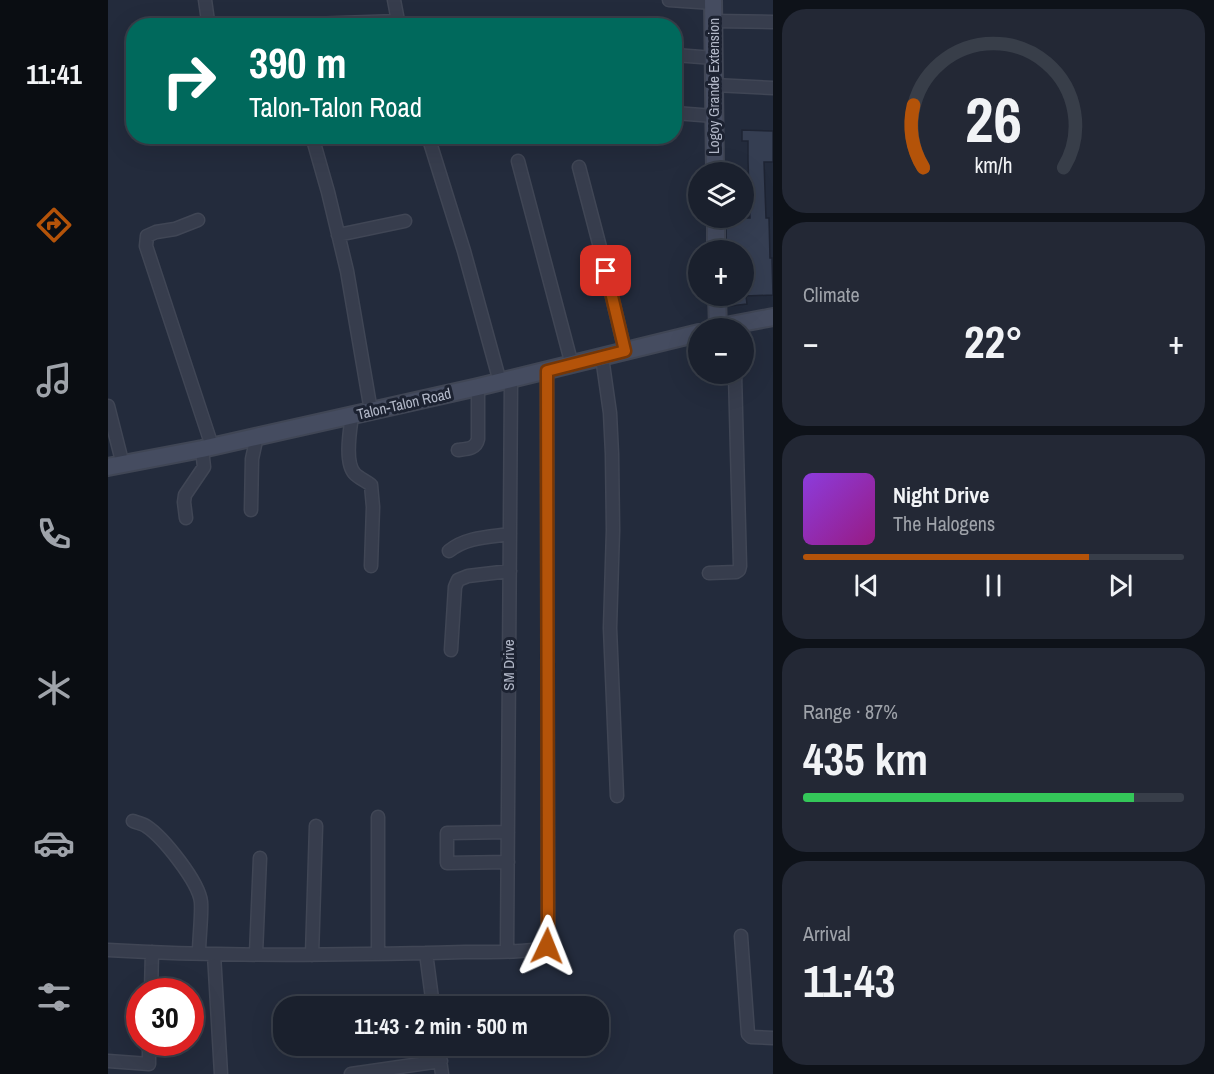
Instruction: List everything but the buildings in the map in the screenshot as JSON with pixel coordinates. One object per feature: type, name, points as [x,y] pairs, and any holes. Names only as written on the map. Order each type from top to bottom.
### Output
[{"type":"street","points":[[205,0],[208,18]]},
{"type":"street","points":[[394,0],[397,18]]},
{"type":"street","points":[[669,0],[713,2]]},
{"type":"street","name":"Logoy Grande Extension","points":[[713,2],[715,162]]},
{"type":"street","points":[[713,21],[773,22]]},
{"type":"street","points":[[682,56],[714,58]]},
{"type":"street","points":[[714,85],[773,88]]},
{"type":"street","points":[[682,114],[714,116]]},
{"type":"street","points":[[314,144],[347,271],[371,411]]},
{"type":"street","name":"SM Drive","points":[[431,144],[506,381],[510,534],[507,951]]},
{"type":"street","points":[[518,161],[572,364]]},
{"type":"street","points":[[579,167],[625,351]]},
{"type":"street","points":[[186,518],[185,495],[204,467],[207,448],[146,246],[147,236],[198,220]]},
{"type":"street","points":[[338,235],[405,221]]},
{"type":"street","points":[[754,321],[773,317]]},
{"type":"street","name":"Talon-Talon Road","points":[[115,466],[207,448],[506,381],[688,336]]},
{"type":"street","points":[[602,357],[610,413],[612,454],[613,530],[610,628],[617,796]]},
{"type":"street","points":[[108,950],[312,955],[507,951],[541,949],[547,946],[547,371]]},
{"type":"street","points":[[709,573],[736,572],[740,566],[735,384]]},
{"type":"street","points":[[458,450],[472,448],[477,443],[478,387]]},
{"type":"street","points":[[108,406],[115,466]]},
{"type":"street","points":[[352,416],[349,444],[350,465],[354,473],[371,485],[373,507],[371,566]]},
{"type":"street","points":[[251,510],[252,459],[257,436]]},
{"type":"street","points":[[449,551],[462,542],[510,534]]},
{"type":"street","points":[[452,650],[455,587],[458,580],[468,576],[510,571]]},
{"type":"street","points":[[378,817],[378,954]]},
{"type":"street","points":[[133,821],[147,826],[160,838],[195,884],[201,901],[199,953]]},
{"type":"street","points":[[312,955],[316,826]]},
{"type":"street","points":[[508,832],[447,833],[447,863],[508,862]]},
{"type":"street","points":[[256,954],[260,858]]},
{"type":"street","points":[[741,936],[748,1034],[751,1038],[773,1038]]},
{"type":"street","points":[[151,978],[152,952]]},
{"type":"street","points":[[426,953],[432,996]]},
{"type":"street","points":[[214,954],[221,1074]]},
{"type":"street","points":[[116,1066],[149,1064],[149,1056]]},
{"type":"street","points":[[351,1074],[441,1068]]},
{"type":"route","points":[[547,946],[547,371],[625,351],[606,271]]}]
